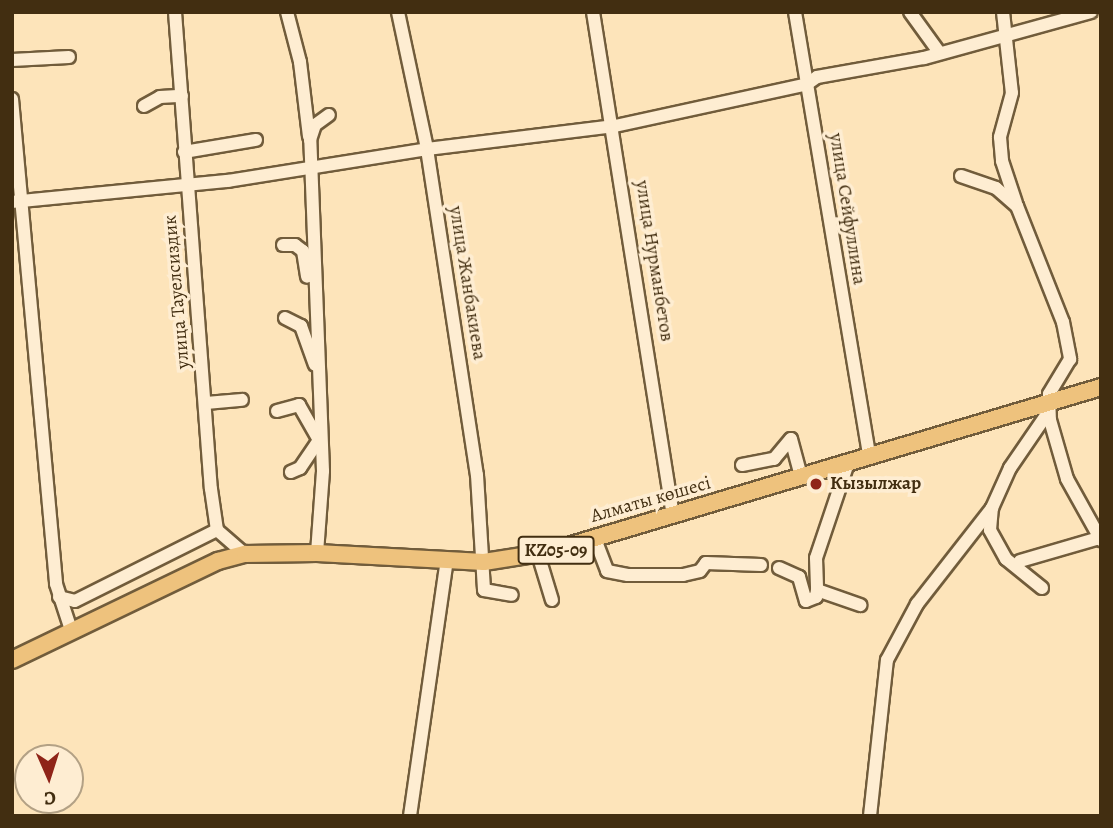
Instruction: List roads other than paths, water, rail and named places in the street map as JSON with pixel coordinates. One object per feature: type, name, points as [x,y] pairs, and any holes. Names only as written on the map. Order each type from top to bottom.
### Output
[{"type":"main road","name":"Алматы көшесі","points":[[12,660],[182,575],[245,554],[317,553],[484,562],[538,554],[888,450],[1048,407],[1101,387]]},
{"type":"street","name":"улица Тауелсиздик","points":[[175,12],[186,186],[218,530]]},
{"type":"street","points":[[287,12],[300,62],[310,140],[309,168],[318,310],[319,440],[323,471],[317,553]]},
{"type":"street","name":"улица Жанбакиева","points":[[398,12],[427,149],[477,475],[484,590],[512,595]]},
{"type":"street","name":"улица Нурманбетов","points":[[593,12],[615,126],[673,516]]},
{"type":"street","name":"улица Сейфуллина","points":[[795,12],[869,456]]},
{"type":"street","points":[[909,12],[939,52]]},
{"type":"street","points":[[870,816],[887,660],[917,604],[992,508],[1010,468],[1048,407],[1070,359],[1063,322],[1002,161],[1000,137],[1012,93],[1003,12]]},
{"type":"street","points":[[16,201],[186,186],[427,149],[615,126],[807,84],[817,77],[939,52],[1006,33],[1054,26],[1091,12]]},
{"type":"street","points":[[12,60],[69,57]]},
{"type":"street","points":[[144,106],[160,97],[181,96]]},
{"type":"street","points":[[12,99],[16,201],[59,597],[71,630]]},
{"type":"street","points":[[310,140],[315,125],[329,116]]},
{"type":"street","points":[[184,152],[256,141]]},
{"type":"street","points":[[961,176],[996,188],[1017,206]]},
{"type":"street","points":[[282,245],[295,245],[303,251],[318,310]]},
{"type":"street","points":[[285,318],[301,326],[318,386]]},
{"type":"street","points":[[206,403],[242,400]]},
{"type":"street","points":[[277,411],[299,405],[319,440]]},
{"type":"street","points":[[1020,561],[1100,539],[1067,479],[1048,407]]},
{"type":"street","name":"улица Сейфуллина","points":[[860,412],[870,439],[888,450]]},
{"type":"street","points":[[742,465],[774,459],[791,439],[801,478]]},
{"type":"street","points":[[290,472],[300,468],[319,440]]},
{"type":"street","points":[[779,568],[799,577],[805,608],[816,597],[816,558],[848,463]]},
{"type":"street","points":[[992,508],[990,530],[996,546],[1042,588]]},
{"type":"street","points":[[59,597],[75,600],[218,530],[245,554]]},
{"type":"street","points":[[595,539],[607,571],[628,575],[683,575],[700,571],[706,563],[761,565]]},
{"type":"street","points":[[538,554],[552,600]]},
{"type":"street","points":[[410,816],[447,561]]},
{"type":"street","points":[[817,590],[859,605]]},
{"type":"place","name":"Кызылжар","points":[[816,484]]}]
